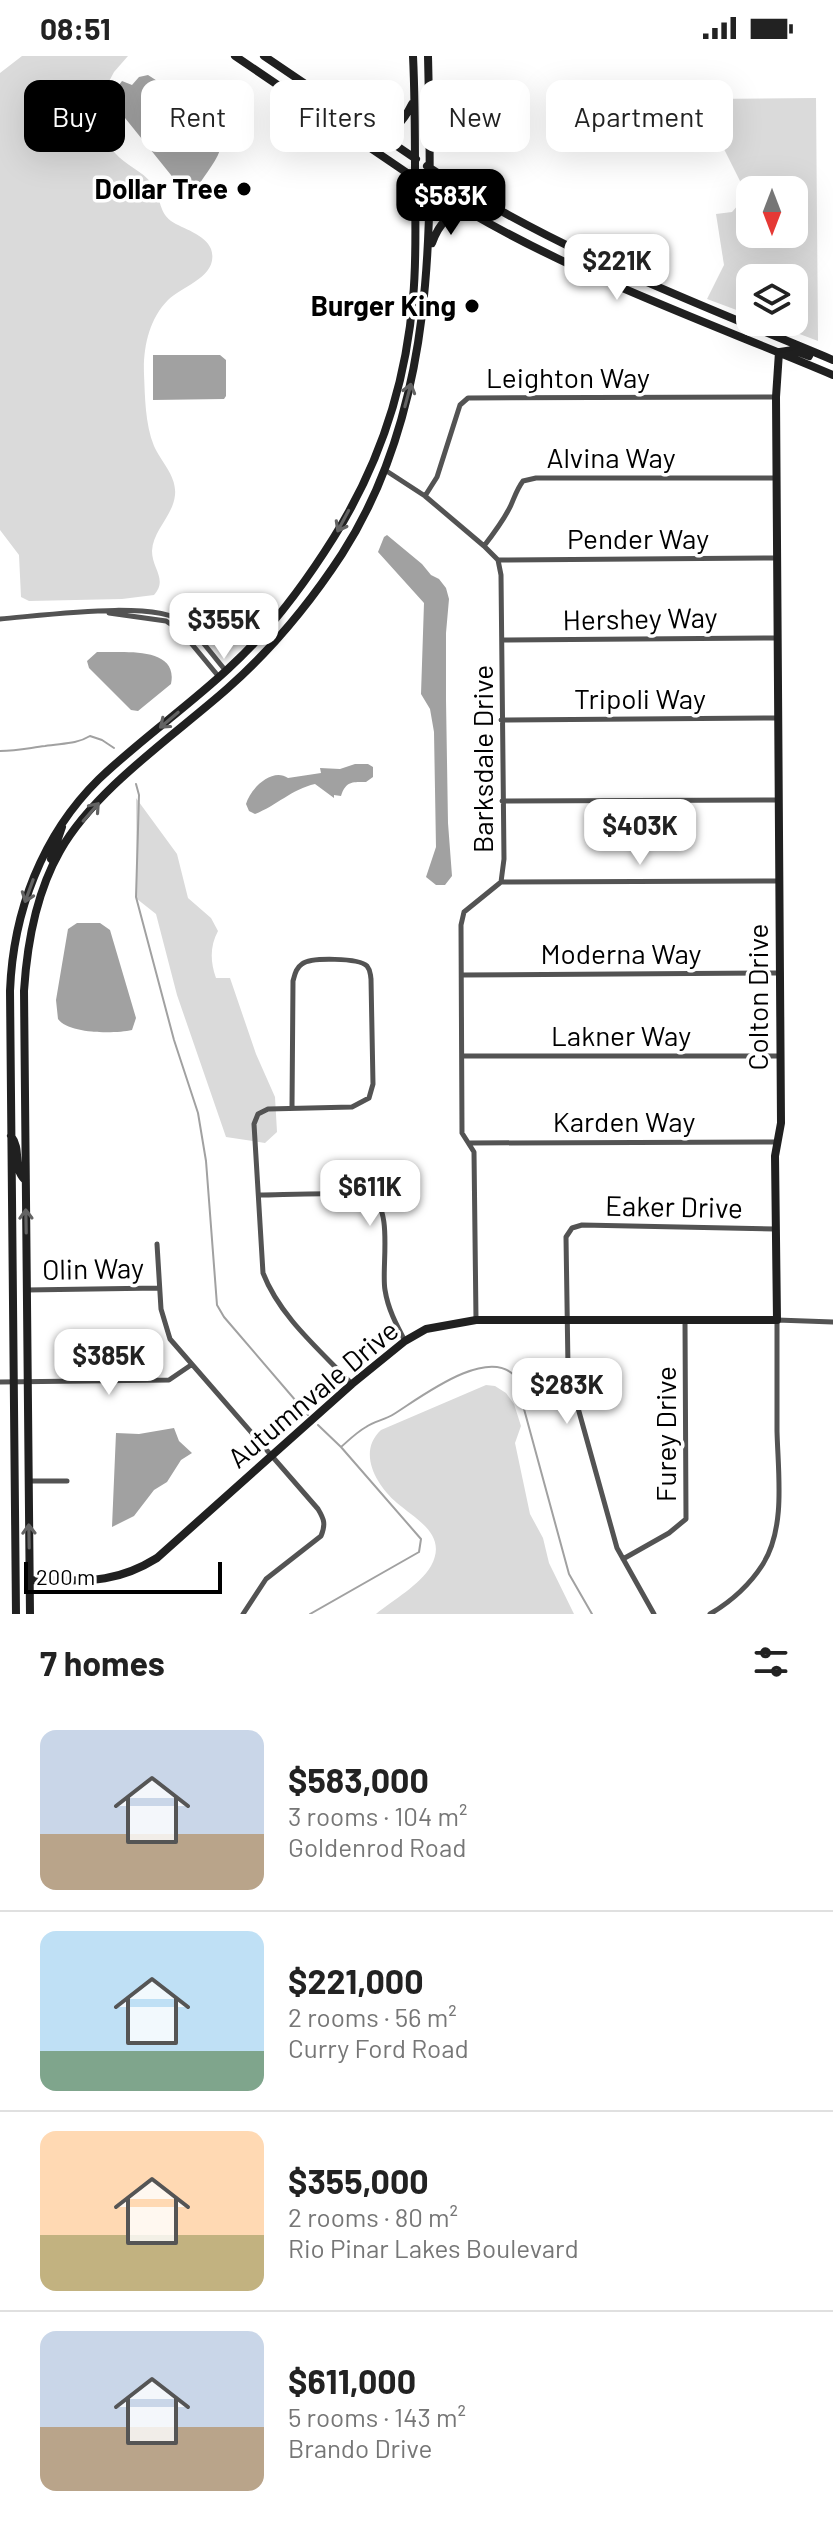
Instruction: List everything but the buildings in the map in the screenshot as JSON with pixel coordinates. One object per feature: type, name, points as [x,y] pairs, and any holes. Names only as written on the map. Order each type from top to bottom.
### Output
[{"type":"main road","points":[[235,56],[471,214],[554,258],[833,375]]},
{"type":"main road","points":[[264,56],[300,80]]},
{"type":"main road","points":[[385,470],[381,461],[400,379],[413,298],[413,56]]},
{"type":"main road","points":[[30,1614],[25,1180],[25,970],[29,941],[41,896],[60,851],[112,788],[228,688],[285,632],[333,567],[362,520],[385,470],[416,362],[424,315],[429,252],[427,57]]},
{"type":"main road","points":[[404,118],[414,100]]},
{"type":"main road","points":[[404,150],[428,168],[544,235],[736,319]]},
{"type":"main road","points":[[429,252],[437,229],[444,220],[463,213],[471,214]]},
{"type":"main road","points":[[643,295],[659,297],[736,329]]},
{"type":"main road","points":[[754,336],[766,341],[776,336],[833,363]]},
{"type":"main road","points":[[779,352],[797,351],[833,363]]},
{"type":"main road","name":"Colton Drive","points":[[776,1315],[775,1156],[781,1123],[776,397],[779,352]]},
{"type":"main road","points":[[16,1614],[10,991],[14,945],[26,895],[49,842],[99,779],[223,674],[248,650],[294,595],[335,536],[365,479],[388,425]]},
{"type":"main road","points":[[362,520],[370,491],[365,479]]},
{"type":"main road","points":[[228,688],[248,650]]},
{"type":"main road","points":[[205,707],[208,699],[222,686],[223,674]]},
{"type":"main road","points":[[55,863],[51,859],[64,822]]},
{"type":"main road","points":[[11,1135],[16,1143],[17,1168],[25,1180]]},
{"type":"main road","name":"Autumnvale Drive","points":[[30,1580],[114,1579],[135,1572],[157,1558],[352,1384],[405,1341],[426,1329],[476,1320],[685,1321],[776,1315]]},
{"type":"street","name":"Leighton Way","points":[[425,496],[437,477],[460,405],[468,398],[776,397]]},
{"type":"street","points":[[385,470],[425,496],[498,560]]},
{"type":"street","name":"Alvina Way","points":[[484,546],[497,529],[523,481],[536,478],[777,478]]},
{"type":"street","name":"Pender Way","points":[[498,560],[778,558]]},
{"type":"street","name":"Barksdale Drive","points":[[476,1320],[474,1152],[462,1133],[461,925],[464,912],[501,882],[504,859],[501,575],[498,560]]},
{"type":"street","points":[[0,619],[124,609],[156,611],[184,622],[223,674]]},
{"type":"street","name":"Hershey Way","points":[[502,640],[778,638]]},
{"type":"street","name":"Tripoli Way","points":[[501,720],[778,718]]},
{"type":"street","points":[[502,801],[779,800]]},
{"type":"street","points":[[501,882],[779,881]]},
{"type":"street","points":[[292,1108],[293,981],[296,970],[303,962],[311,960],[354,960],[365,964],[370,970],[371,979],[373,1084],[369,1098],[352,1107],[268,1109],[255,1118],[263,1273],[284,1311],[352,1384]]},
{"type":"street","name":"Moderna Way","points":[[462,975],[780,973]]},
{"type":"street","points":[[0,991],[10,991]]},
{"type":"street","name":"Lakner Way","points":[[462,1056],[781,1056]]},
{"type":"street","name":"Karden Way","points":[[470,1143],[778,1142]]},
{"type":"street","points":[[260,1195],[352,1195],[369,1196],[377,1201],[384,1213],[384,1286],[390,1312],[405,1341]]},
{"type":"street","name":"Eaker Drive","points":[[566,1321],[566,1237],[572,1228],[582,1225],[775,1229]]},
{"type":"street","points":[[157,1244],[161,1309],[170,1339],[318,1509],[325,1527],[313,1544],[266,1579],[243,1614]]},
{"type":"street","name":"Olin Way","points":[[26,1290],[159,1288]]},
{"type":"street","name":"Autumnvale Drive","points":[[776,1315],[833,1322]]},
{"type":"street","name":"Colton Drive","points":[[710,1614],[734,1599],[751,1580],[764,1562],[774,1535],[778,1503],[776,1315]]},
{"type":"street","points":[[566,1321],[568,1367],[617,1548],[654,1614]]},
{"type":"street","name":"Furey Drive","points":[[623,1559],[669,1533],[686,1519],[685,1321]]},
{"type":"street","points":[[0,1382],[169,1380],[191,1365]]},
{"type":"street","points":[[28,1481],[67,1481]]},
{"type":"shaded area","points":[[22,56],[128,56],[110,80],[24,80],[24,152],[115,152],[152,184],[167,217],[199,236],[211,249],[210,266],[161,308],[146,344],[144,374],[149,429],[175,488],[171,510],[153,543],[153,557],[160,579],[154,595],[122,599],[29,601],[21,597],[19,555],[0,530],[0,73]]},
{"type":"shaded area","points":[[148,75],[156,80],[141,80],[141,138],[125,118],[125,82],[132,85],[139,77]]},
{"type":"shaded area","points":[[816,98],[818,341],[805,336],[808,336],[808,264],[736,264],[736,310],[707,299],[724,265],[716,214],[732,212],[736,207],[736,248],[808,248],[808,176],[738,176],[726,152],[733,152],[733,99]]},
{"type":"shaded area","points":[[152,152],[220,152],[200,183],[188,187],[179,185]]},
{"type":"shaded area","points":[[153,355],[220,355],[226,360],[226,396],[224,399],[153,400]]},
{"type":"shaded area","points":[[387,535],[439,579],[449,599],[446,700],[452,876],[445,885],[436,885],[426,877],[436,847],[434,732],[430,709],[421,694],[424,603],[378,552]]},
{"type":"shaded area","points":[[97,652],[133,652],[157,657],[171,671],[171,684],[138,711],[131,710],[89,668],[87,661]]},
{"type":"shaded area","points":[[355,764],[373,767],[373,777],[366,782],[347,785],[341,796],[334,795],[334,798],[315,784],[255,814],[249,811],[246,804],[257,786],[269,777],[282,775],[288,778],[321,773],[320,768],[340,769]]},
{"type":"shaded area","points":[[136,798],[177,854],[188,898],[211,918],[218,931],[212,954],[216,978],[230,978],[256,1054],[275,1097],[277,1132],[265,1143],[226,1137],[177,995],[156,914],[137,899]]},
{"type":"shaded area","points":[[77,923],[100,923],[110,930],[136,1018],[132,1030],[82,1030],[58,1019],[56,1000],[68,929]]},
{"type":"shaded area","points":[[486,1385],[495,1386],[506,1393],[514,1404],[521,1426],[515,1443],[530,1514],[574,1614],[376,1614],[426,1573],[435,1555],[436,1545],[428,1529],[389,1496],[376,1478],[370,1458],[374,1439],[381,1430]]},
{"type":"shaded area","points":[[174,1428],[179,1441],[192,1453],[181,1460],[167,1482],[154,1490],[134,1516],[112,1527],[116,1433],[139,1434]]},
{"type":"waterway","points":[[0,751],[68,743],[90,736],[114,748]]},
{"type":"waterway","points":[[136,784],[139,795],[136,897],[174,1040],[198,1113],[206,1161],[217,1305],[308,1415]]},
{"type":"waterway","points":[[341,1447],[369,1425],[391,1416],[454,1377],[488,1367],[503,1368],[515,1376],[569,1574],[592,1614]]},
{"type":"waterway","points":[[310,1614],[419,1552],[421,1539],[318,1425]]},
{"type":"place","name":"Dollar Tree","points":[[244,189]]},
{"type":"place","name":"Burger King","points":[[472,306]]}]
